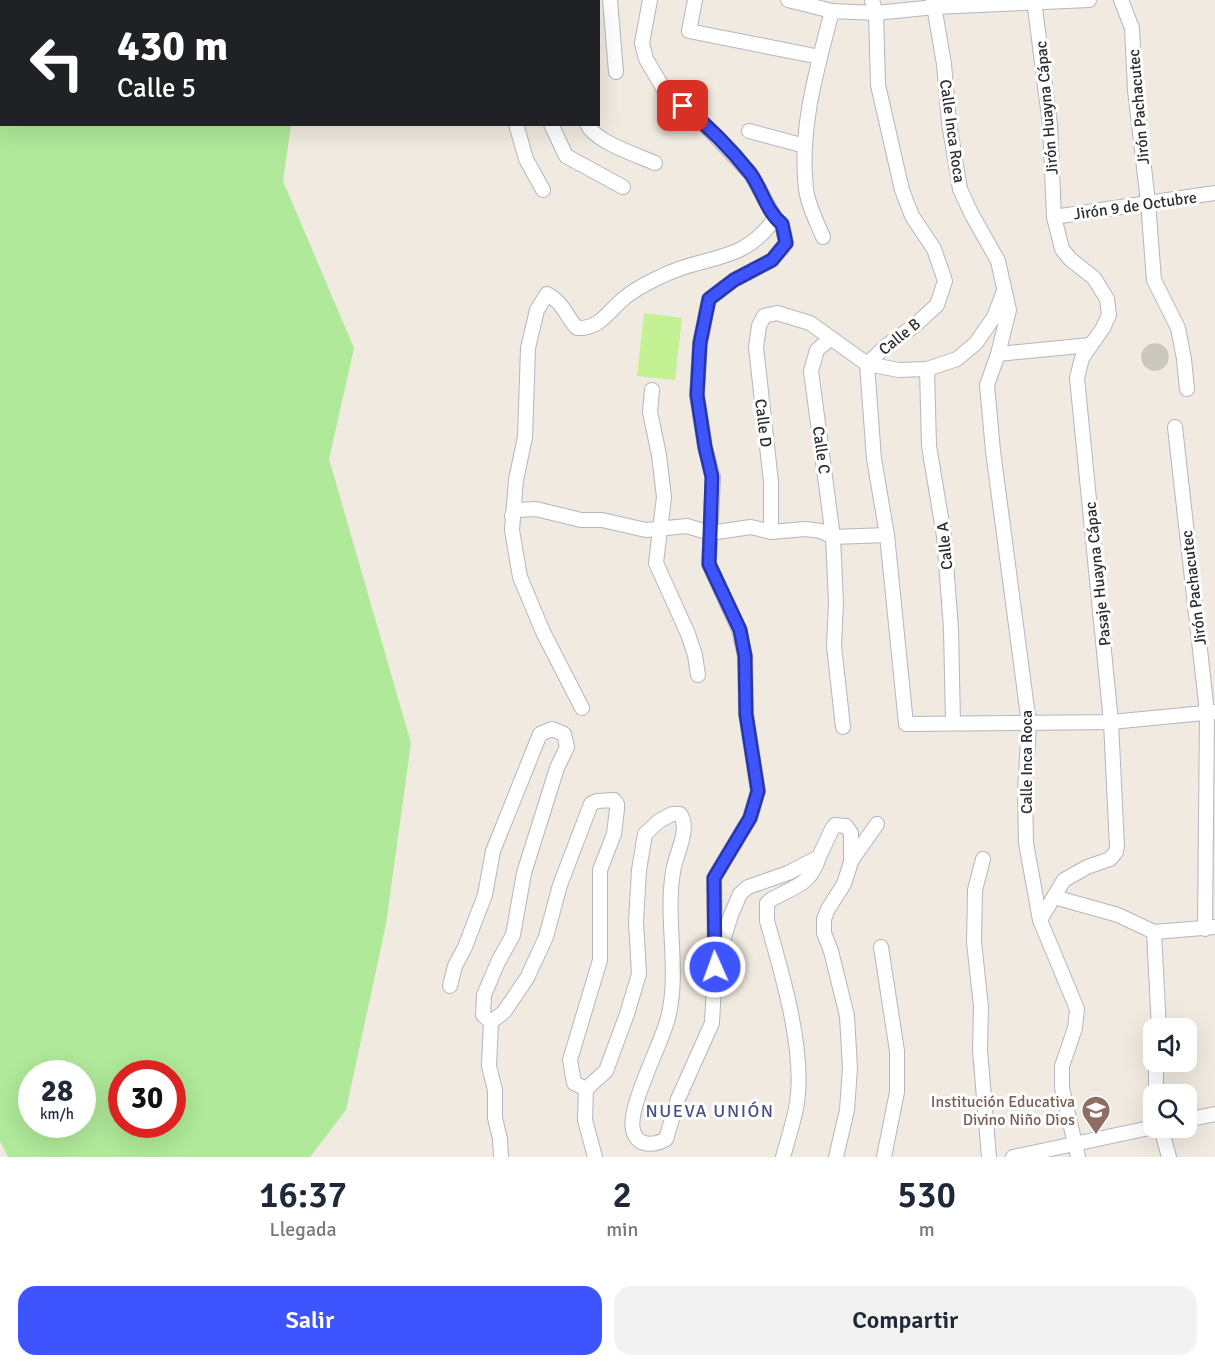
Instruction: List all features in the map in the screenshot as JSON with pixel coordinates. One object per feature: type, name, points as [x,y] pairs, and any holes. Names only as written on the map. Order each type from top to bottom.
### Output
[{"type":"street","points":[[610,0],[616,72]]},
{"type":"street","points":[[594,1157],[585,1120],[586,1089],[606,1071],[639,974],[636,922],[639,870],[645,834],[659,821],[672,814],[680,814],[683,819],[683,834],[673,871],[671,914],[673,976],[668,1018],[651,1060],[632,1122],[633,1133],[639,1141],[650,1145],[657,1151],[666,1139],[678,1099],[712,1023],[715,967],[714,878],[750,818],[758,791],[746,714],[745,656],[740,630],[709,564],[712,477],[697,395],[700,343],[709,299],[734,280],[772,260],[786,243],[782,224],[775,218],[751,174],[700,120],[666,93],[646,59],[642,43],[650,0]]},
{"type":"street","points":[[695,0],[689,31],[820,57]]},
{"type":"street","points":[[788,0],[832,11],[934,4],[1089,0]]},
{"type":"street","name":"Jirón Pachacutec","points":[[1121,0],[1132,28],[1134,90],[1155,280],[1178,328],[1184,359],[1186,389]]},
{"type":"street","name":"Jirón Huayna Cápac","points":[[1034,1],[1050,125],[1054,217]]},
{"type":"street","name":"Calle Inca Roca","points":[[934,4],[960,189],[998,261],[1009,310],[998,354],[987,385],[993,451],[1029,724],[1025,791],[1026,843],[1040,920],[1077,1010],[1075,1028],[1062,1066],[1062,1088],[1076,1151]]},
{"type":"street","name":"Calle B","points":[[874,7],[878,85],[902,190],[912,216],[934,249],[945,281],[937,305],[867,364],[874,459],[887,535],[906,724],[953,723]]},
{"type":"street","points":[[824,237],[811,209],[806,190],[805,146],[809,98],[832,11]]},
{"type":"street","points":[[517,126],[526,159],[543,190]]},
{"type":"street","points":[[552,126],[566,156],[623,187]]},
{"type":"street","points":[[588,126],[602,140],[655,163]]},
{"type":"street","points":[[749,131],[805,146]]},
{"type":"street","name":"Jirón 9 de Octubre","points":[[1054,217],[1215,193]]},
{"type":"street","name":"Pasaje Huayna Cápac","points":[[1040,920],[1064,880],[1087,867],[1110,859],[1116,852],[1111,722],[1077,378],[1082,358],[1103,328],[1109,315],[1107,299],[1094,278],[1070,259],[1062,249],[1054,217]]},
{"type":"street","points":[[582,708],[543,632],[520,577],[512,530],[516,480],[525,437],[528,348],[537,310],[547,294],[559,300],[569,319],[577,328],[589,329],[604,318],[623,298],[663,275],[747,247],[766,231],[775,218]]},
{"type":"street","points":[[830,339],[867,364],[899,370],[927,369],[957,359],[976,343],[994,317],[1004,289]]},
{"type":"street","name":"Calle D","points":[[771,531],[771,482],[756,347],[759,326],[764,316],[777,313],[810,323],[830,339]]},
{"type":"street","name":"Calle C","points":[[830,339],[817,350],[811,371],[833,537],[834,646],[843,727]]},
{"type":"street","points":[[998,354],[1090,345]]},
{"type":"street","name":"Calle A","points":[[927,369],[928,446],[944,536],[951,629],[953,723]]},
{"type":"street","points":[[652,390],[650,412],[659,455],[664,497],[656,563],[688,634],[695,655],[698,675]]},
{"type":"street","name":"Jirón Pachacutec","points":[[1174,427],[1211,712],[1210,928]]},
{"type":"street","points":[[512,516],[517,510],[536,509],[580,520],[602,520],[646,530],[687,526],[710,533],[752,527],[771,531],[805,529],[821,531],[833,537],[887,535]]},
{"type":"street","points":[[953,723],[1111,722],[1211,712]]},
{"type":"street","points":[[450,986],[455,966],[465,947],[485,895],[493,851],[540,734],[552,729],[564,734],[567,747],[556,768],[524,873],[513,935],[484,995],[483,1015],[491,1022]]},
{"type":"street","points":[[501,1157],[495,1118],[495,1090],[489,1066],[491,1022],[504,1012],[527,978],[546,938],[560,885],[591,804],[597,801],[614,800],[617,809],[614,834],[600,870],[600,960],[570,1060],[574,1083],[586,1089]]},
{"type":"street","points":[[836,1157],[847,1110],[850,1068],[847,1016],[831,951],[824,933],[824,919],[844,884],[851,862],[877,824]]},
{"type":"street","points":[[783,1157],[797,1103],[798,1073],[790,1007],[766,921],[765,909],[767,903],[772,899],[808,880],[836,825],[846,826],[851,833],[851,862]]},
{"type":"street","points":[[715,967],[730,915],[744,890],[788,873],[819,856]]},
{"type":"street","points":[[983,859],[975,890],[974,942],[981,1007],[980,1050],[989,1157]]},
{"type":"street","points":[[1053,897],[1118,915],[1154,932],[1210,928]]},
{"type":"street","points":[[1154,932],[1158,1018]]},
{"type":"street","points":[[881,947],[897,1051],[897,1092],[884,1157]]},
{"type":"street","points":[[1197,1118],[1215,1114]]},
{"type":"street","points":[[1013,1157],[1076,1151],[1143,1130]]},
{"type":"street","points":[[1164,1138],[1169,1157]]},
{"type":"green space","points":[[0,126],[291,126],[283,181],[354,348],[329,459],[411,743],[386,924],[346,1110],[310,1157],[8,1157],[0,1141]]},
{"type":"green space","points":[[644,313],[682,318],[675,380],[637,376]]},
{"type":"building","points":[[1155,344],[1164,348],[1168,357],[1164,366],[1155,370],[1146,366],[1142,357],[1146,348]]},
{"type":"place","name":"Institución Educativa Divino Niño Dios","points":[[1096,1136]]},
{"type":"district","name":"NUEVA UNIÓN","points":[[710,1111]]},
{"type":"route","points":[[683,106],[700,120],[751,174],[775,218],[782,224],[786,243],[772,260],[734,280],[709,299],[700,343],[697,395],[712,477],[713,502],[709,564],[740,630],[745,656],[746,714],[758,791],[750,818],[714,878],[715,967]]}]
